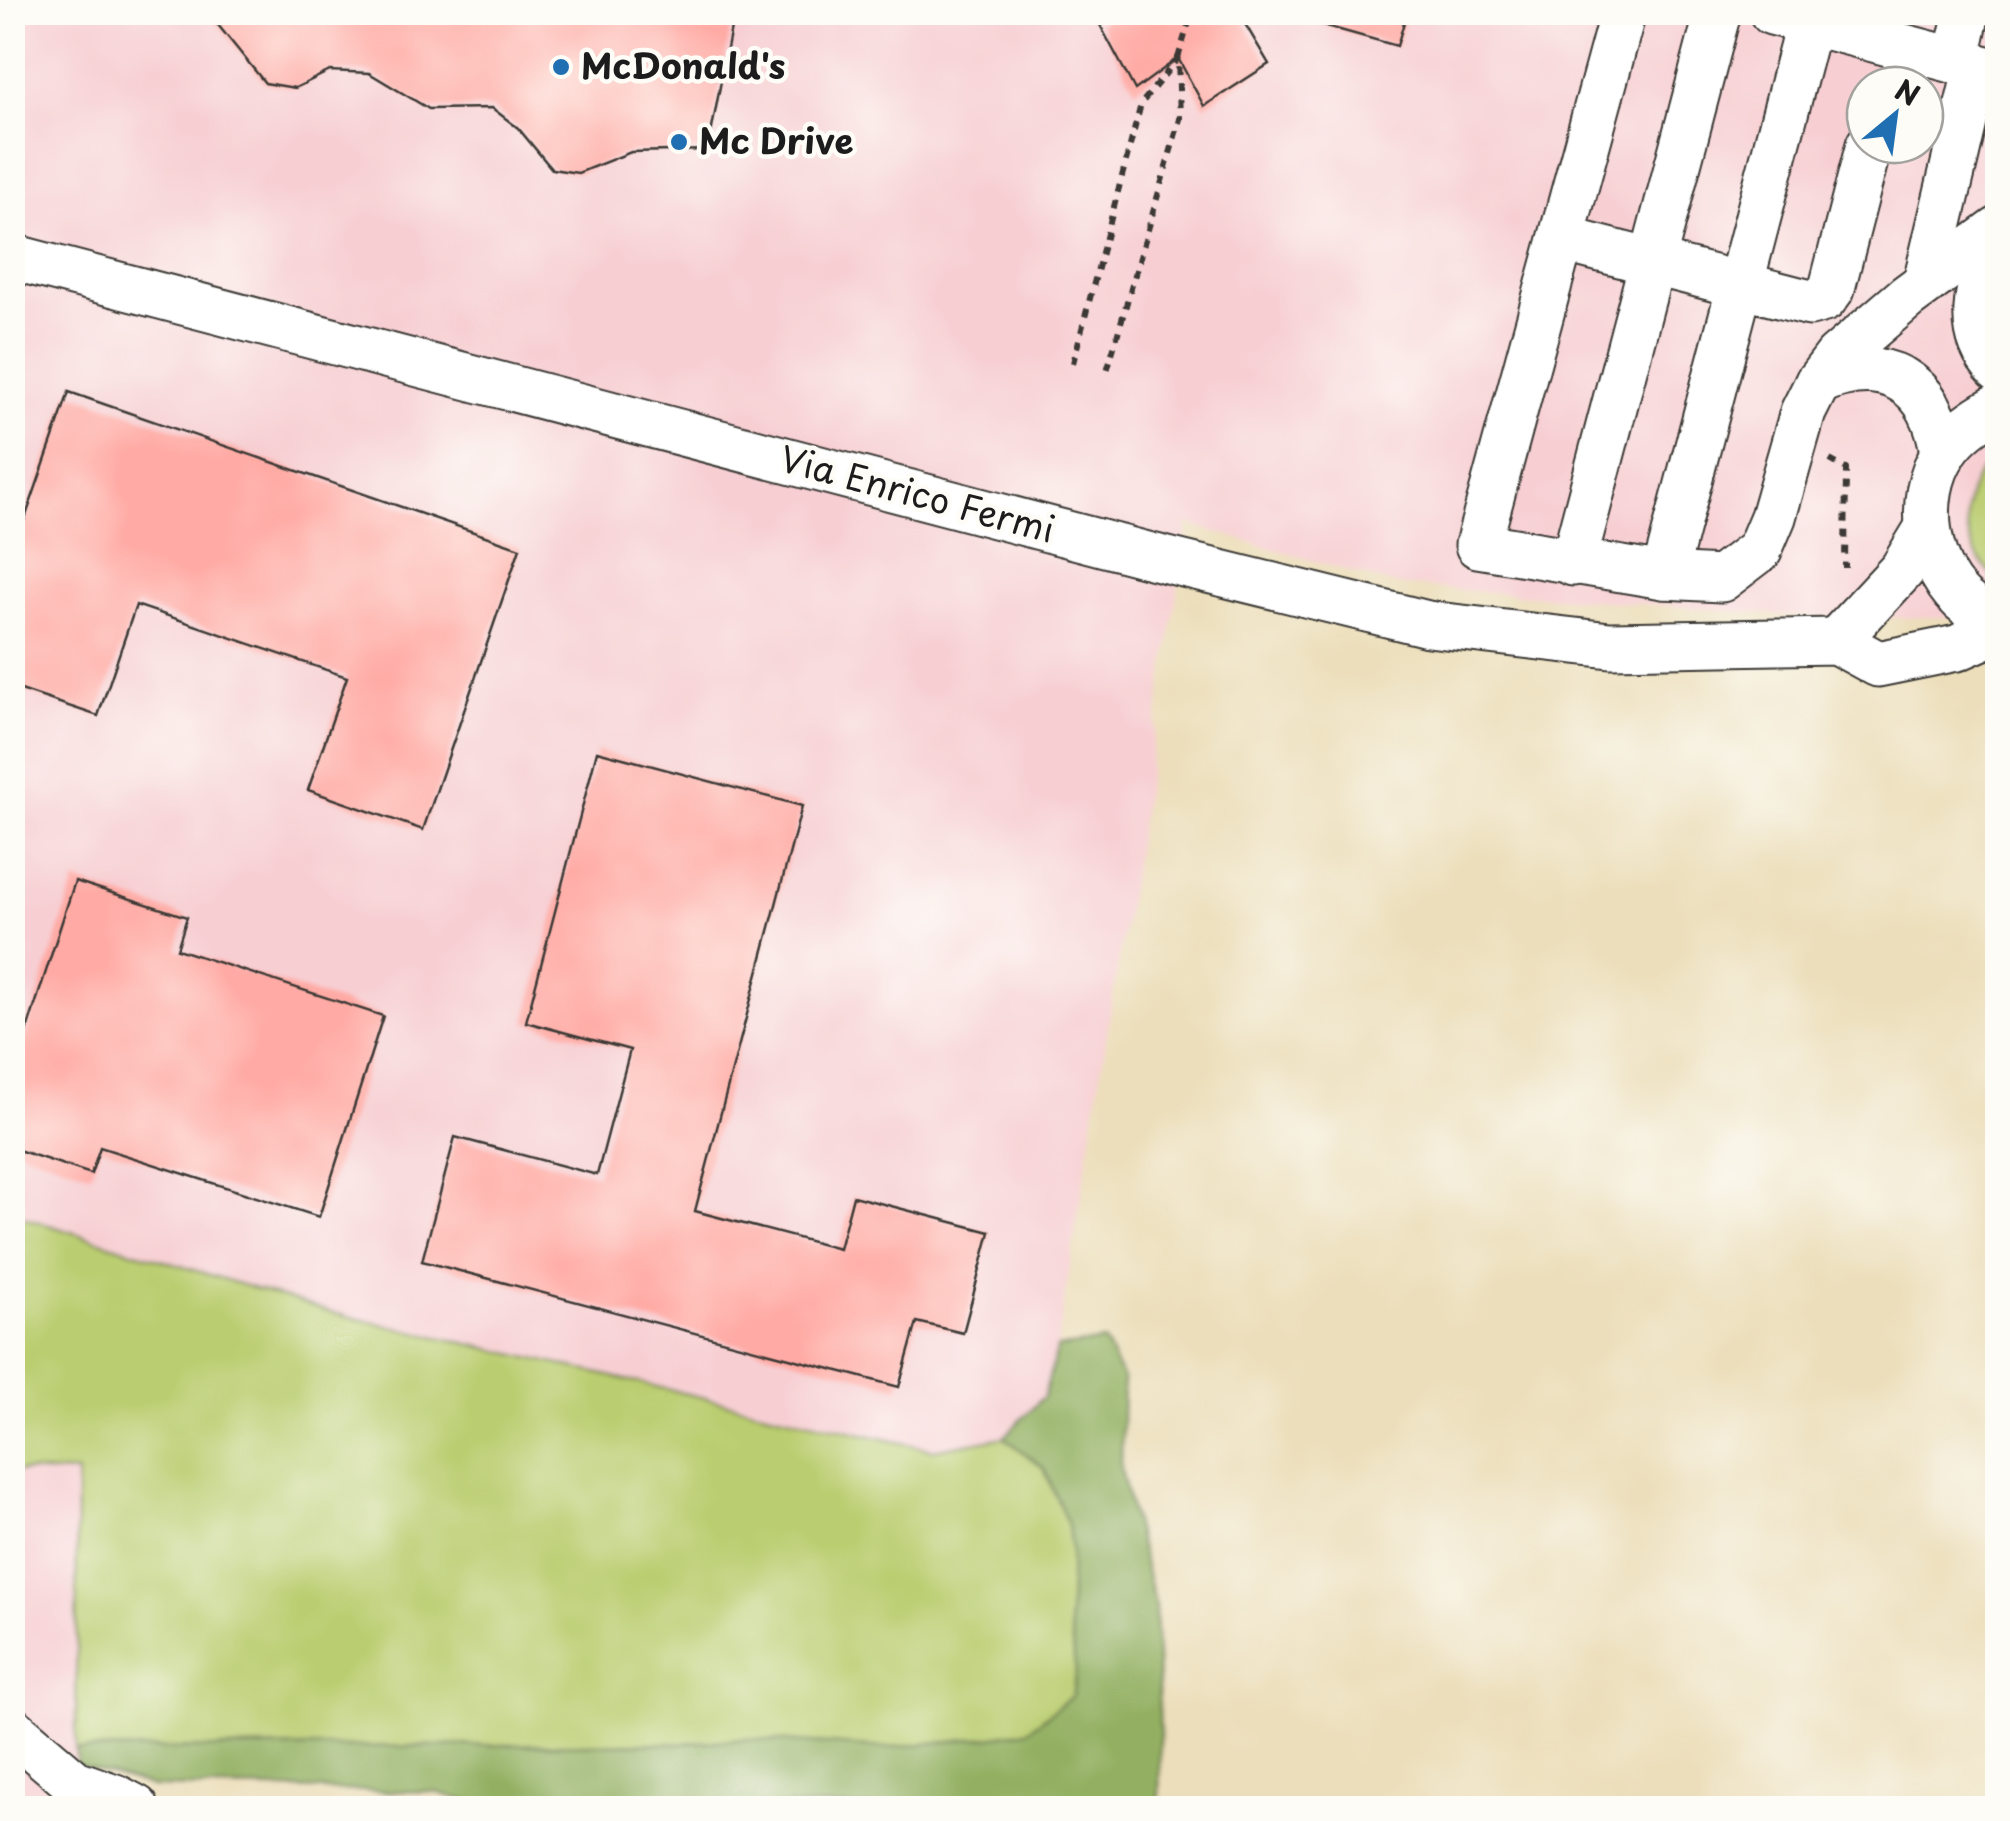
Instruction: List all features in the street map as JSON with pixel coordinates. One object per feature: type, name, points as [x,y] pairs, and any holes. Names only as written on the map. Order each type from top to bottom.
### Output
[{"type":"street","points":[[1623,12],[1478,546],[1664,576],[1721,579],[1759,550],[1773,517],[1804,412],[1818,382],[1837,358],[1926,282],[1998,230]]},
{"type":"street","points":[[1573,562],[1718,12]]},
{"type":"street","points":[[1926,282],[1937,56],[1966,12]]},
{"type":"street","points":[[1664,576],[1740,285],[1790,17],[1937,56]]},
{"type":"street","points":[[1562,239],[1810,303],[1824,299],[1832,288],[1864,165]]},
{"type":"street","points":[[1998,249],[1978,293],[1977,328],[1990,360],[1998,368]]},
{"type":"street","name":"Via Enrico Fermi","points":[[17,272],[1428,624],[1610,645],[1836,642],[1878,664],[1958,648],[1998,630]]},
{"type":"street","points":[[1818,382],[1844,370],[1874,370],[1902,379],[1924,398],[1939,424],[1943,453]]},
{"type":"street","points":[[1998,407],[1970,423],[1943,453],[1929,489],[1927,528],[1940,570],[1968,604],[1998,622]]},
{"type":"street","points":[[1836,642],[1902,570],[1927,528]]},
{"type":"street","points":[[12,1729],[75,1783],[136,1808]]},
{"type":"path","points":[[1107,372],[1180,119],[1178,58],[1192,12]]},
{"type":"path","points":[[1073,363],[1142,104],[1178,58]]},
{"type":"shaded area","points":[[12,13],[1997,13],[1997,617],[1825,618],[1396,585],[1188,524],[1057,1348],[1044,1396],[1004,1437],[933,1450],[333,1313],[13,1214]]},
{"type":"shaded area","points":[[13,1471],[77,1472],[75,1808],[13,1808]]},
{"type":"green space","points":[[1997,453],[1997,579],[1974,549],[1967,516],[1974,483]]},
{"type":"green space","points":[[13,1214],[333,1313],[933,1450],[1004,1437],[1044,1468],[1068,1525],[1069,1621],[1076,1672],[1072,1696],[1027,1731],[885,1748],[750,1739],[76,1750],[77,1473],[13,1471]]},
{"type":"green space","points":[[1104,1341],[1123,1379],[1121,1470],[1155,1606],[1159,1808],[479,1805],[436,1792],[152,1787],[76,1765],[76,1750],[750,1739],[885,1748],[1027,1731],[1072,1696],[1076,1672],[1069,1621],[1071,1551],[1068,1525],[1044,1468],[1004,1437],[1044,1396],[1057,1348]]},
{"type":"building","points":[[194,12],[734,12],[708,150],[631,152],[578,173],[552,169],[518,128],[492,108],[429,109],[369,73],[330,71],[295,88],[265,83],[218,25]]},
{"type":"building","points":[[1117,12],[1238,12],[1269,64],[1204,106],[1178,58],[1135,90],[1099,23]]},
{"type":"building","points":[[1276,12],[1407,12],[1397,46]]},
{"type":"building","points":[[69,392],[520,548],[423,830],[308,790],[347,677],[136,605],[98,716],[12,687],[12,556]]},
{"type":"building","points":[[597,751],[802,806],[695,1211],[839,1249],[853,1196],[990,1232],[963,1333],[917,1322],[899,1387],[422,1261],[455,1137],[597,1175],[630,1050],[526,1022]]},
{"type":"building","points":[[75,881],[187,917],[177,949],[383,1016],[319,1217],[100,1147],[91,1174],[12,1148],[12,1077]]},
{"type":"place","name":"McDonald's","points":[[561,67]]},
{"type":"place","name":"Mc Drive","points":[[679,142]]}]
